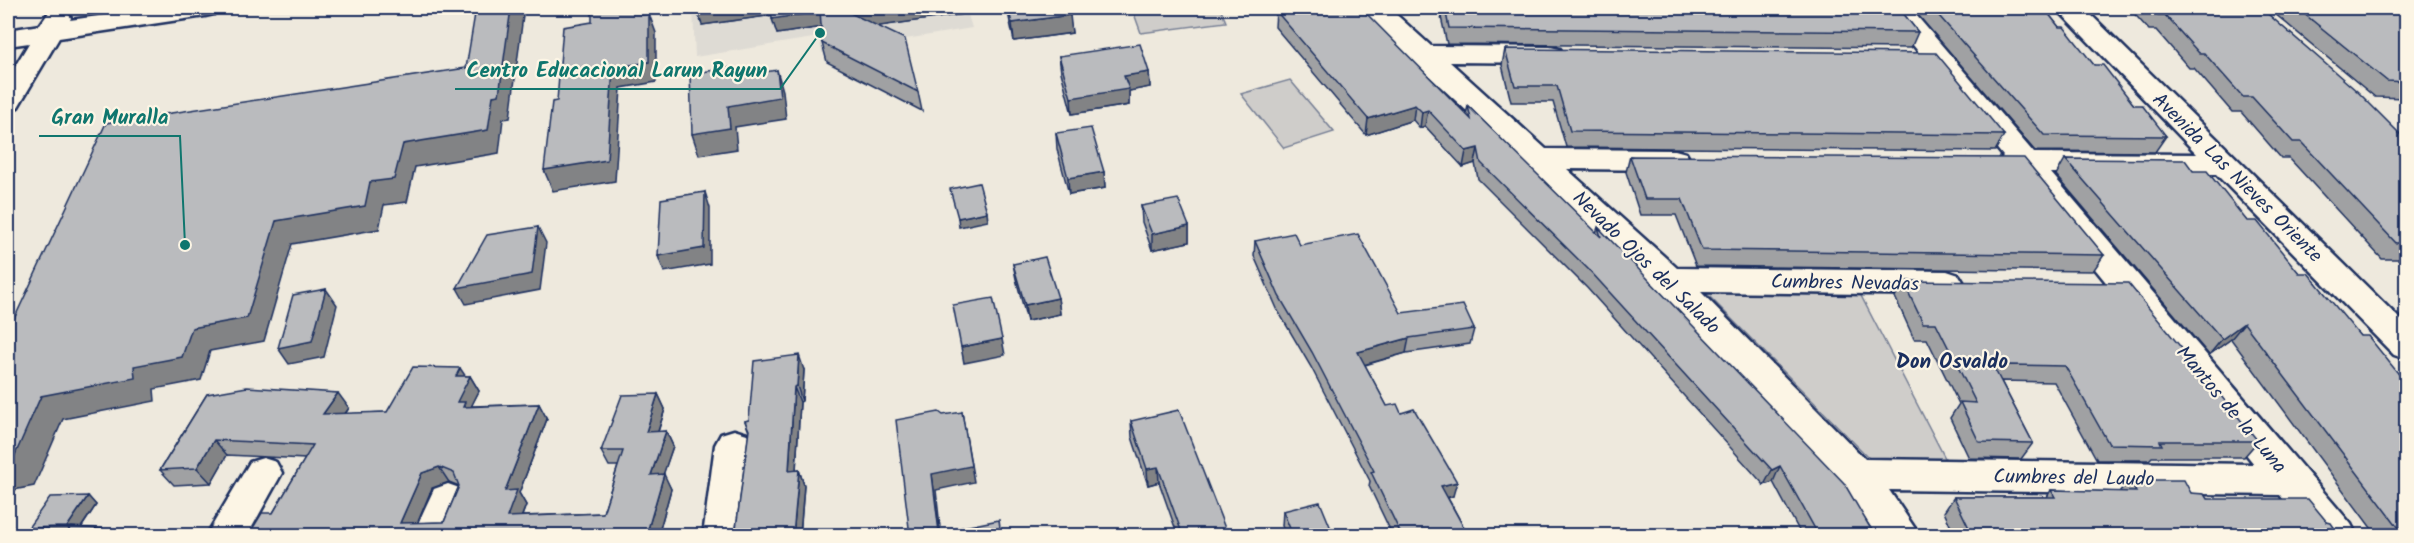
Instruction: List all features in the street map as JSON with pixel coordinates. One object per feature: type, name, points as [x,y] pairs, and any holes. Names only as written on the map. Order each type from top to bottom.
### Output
[{"type":"street","points":[[8,18],[205,8]]},
{"type":"street","name":"Nevado Ojos del Salado","points":[[1374,8],[1669,280],[1856,474],[1900,536]]},
{"type":"street","name":"Mantos de la Luna","points":[[1896,8],[2337,536]]},
{"type":"street","name":"Avenida Las Nieves Oriente","points":[[2069,8],[2406,346]]},
{"type":"street","points":[[8,38],[62,14]]},
{"type":"street","points":[[8,101],[62,14]]},
{"type":"street","points":[[1422,54],[1581,55]]},
{"type":"street","points":[[1903,57],[1939,57]]},
{"type":"street","points":[[1539,159],[1704,160]]},
{"type":"street","points":[[1979,162],[2225,164]]},
{"type":"street","name":"Cumbres Nevadas","points":[[1669,280],[1975,283]]},
{"type":"street","points":[[2093,284],[2128,285]]},
{"type":"street","points":[[723,536],[734,445]]},
{"type":"street","points":[[226,536],[263,473]]},
{"type":"street","name":"Cumbres del Laudo","points":[[1856,474],[2291,480]]},
{"type":"street","points":[[432,536],[448,500]]},
{"type":"shaded area","points":[[693,8],[966,8],[972,28],[822,53],[819,37],[695,57]]},
{"type":"shaded area","points":[[1132,8],[1220,8],[1226,22],[1141,33]]},
{"type":"shaded area","points":[[1290,80],[1334,132],[1284,148],[1241,94]]},
{"type":"shaded area","points":[[1704,291],[1859,292],[1946,460],[1870,459]]},
{"type":"building","points":[[476,8],[511,8],[499,95],[493,96],[488,130],[403,144],[394,179],[370,182],[365,206],[276,221],[247,318],[192,328],[182,357],[134,366],[135,378],[41,396],[11,464],[8,464],[8,332],[106,123],[466,68]]},
{"type":"building","points":[[592,8],[641,8],[641,15],[649,14],[649,62],[613,68],[607,160],[544,170],[552,102],[557,101],[563,27],[592,22]]},
{"type":"building","points":[[771,8],[818,8],[818,12],[772,19]]},
{"type":"building","points":[[820,8],[880,8],[848,12],[905,39],[918,92],[822,43]]},
{"type":"building","points":[[1008,8],[1068,8],[1070,15],[1012,23]]},
{"type":"building","points":[[1290,8],[1361,8],[1471,119],[1468,106],[1601,237],[1598,227],[1844,483],[1875,536],[1819,536],[1780,466],[1772,470],[1591,272],[1481,163],[1478,148],[1466,151],[1428,110],[1422,112],[1415,105],[1368,119],[1276,11]]},
{"type":"building","points":[[1445,8],[1899,8],[1918,32],[1449,28]]},
{"type":"building","points":[[1932,8],[2044,8],[2059,27],[2064,27],[2094,65],[2103,65],[2134,105],[2142,105],[2166,136],[2044,135]]},
{"type":"building","points":[[2152,8],[2261,8],[2358,92],[2401,135],[2406,135],[2406,243],[2396,243],[2301,142],[2293,142],[2252,97],[2243,97],[2204,53],[2199,53],[2165,15],[2158,15]]},
{"type":"building","points":[[2297,8],[2406,8],[2406,82],[2387,81]]},
{"type":"building","points":[[1140,44],[1149,72],[1124,76],[1129,89],[1071,98],[1059,56]]},
{"type":"building","points":[[1505,49],[1936,53],[2004,135],[1570,131],[1557,86],[1515,86]]},
{"type":"building","points":[[733,67],[734,77],[777,70],[780,97],[728,106],[730,128],[692,134],[690,74]]},
{"type":"building","points":[[1091,128],[1104,172],[1068,178],[1056,133]]},
{"type":"building","points":[[1630,156],[2024,158],[2104,255],[1702,250],[1682,199],[1645,199]]},
{"type":"building","points":[[2065,159],[2185,160],[2193,171],[2207,171],[2247,221],[2257,221],[2299,273],[2308,273],[2360,336],[2368,336],[2406,383],[2406,536],[2244,323],[2222,339]]},
{"type":"building","points":[[979,183],[987,212],[958,218],[950,189]]},
{"type":"building","points":[[705,192],[704,248],[658,256],[661,199]]},
{"type":"building","points":[[1178,199],[1189,226],[1152,234],[1141,206]]},
{"type":"building","points":[[538,227],[532,274],[457,288],[487,235]]},
{"type":"building","points":[[1294,233],[1300,245],[1358,234],[1401,313],[1463,305],[1474,329],[1409,338],[1358,352],[1387,406],[1397,404],[1401,413],[1414,409],[1457,482],[1441,486],[1468,535],[1478,532],[1480,536],[1405,536],[1404,533],[1401,534],[1371,472],[1374,471],[1312,352],[1279,296],[1255,241]]},
{"type":"building","points":[[1045,257],[1058,298],[1025,305],[1013,264]]},
{"type":"building","points":[[1903,281],[2128,283],[2258,441],[2160,441],[2162,445],[2109,444],[2065,366],[2007,365],[1993,366],[2033,443],[1979,442],[1960,402],[1976,403],[1936,323],[1923,323]]},
{"type":"building","points":[[326,289],[312,341],[278,348],[293,295]]},
{"type":"building","points":[[993,298],[1002,339],[961,347],[953,305]]},
{"type":"building","points":[[799,355],[797,386],[794,387],[789,471],[799,470],[793,536],[735,536],[749,430],[745,421],[749,420],[754,361]]},
{"type":"building","points":[[413,367],[460,368],[456,376],[470,376],[457,402],[465,402],[463,407],[539,404],[505,491],[517,490],[507,517],[603,513],[623,451],[601,451],[622,395],[658,394],[646,432],[666,431],[651,475],[664,474],[646,536],[248,536],[262,513],[273,513],[313,445],[214,440],[197,468],[160,470],[207,394],[247,387],[338,393],[323,414],[387,412]],"holes":[[[439,467],[454,473],[459,486],[444,522],[400,523],[422,473]]]},
{"type":"building","points":[[1179,410],[1228,536],[1183,536],[1158,467],[1147,469],[1131,421]]},
{"type":"building","points":[[939,412],[943,415],[962,412],[971,466],[932,474],[939,532],[999,520],[1001,536],[910,536],[896,420]]},
{"type":"building","points":[[2129,480],[2184,480],[2191,493],[2204,494],[2207,499],[2308,499],[2340,536],[1973,536],[1954,497],[2055,497],[2051,490],[2136,492]]},
{"type":"building","points":[[88,496],[67,527],[28,528],[50,497]]},
{"type":"building","points":[[1320,502],[1334,536],[1293,536],[1283,511]]},
{"type":"building","points":[[71,527],[102,529],[97,536],[65,536]]},
{"type":"place","name":"Centro Educacional Larun Rayun","points":[[820,33]]},
{"type":"place","name":"Gran Muralla","points":[[185,245]]},
{"type":"district","name":"Don Osvaldo","points":[[1952,361]]}]
